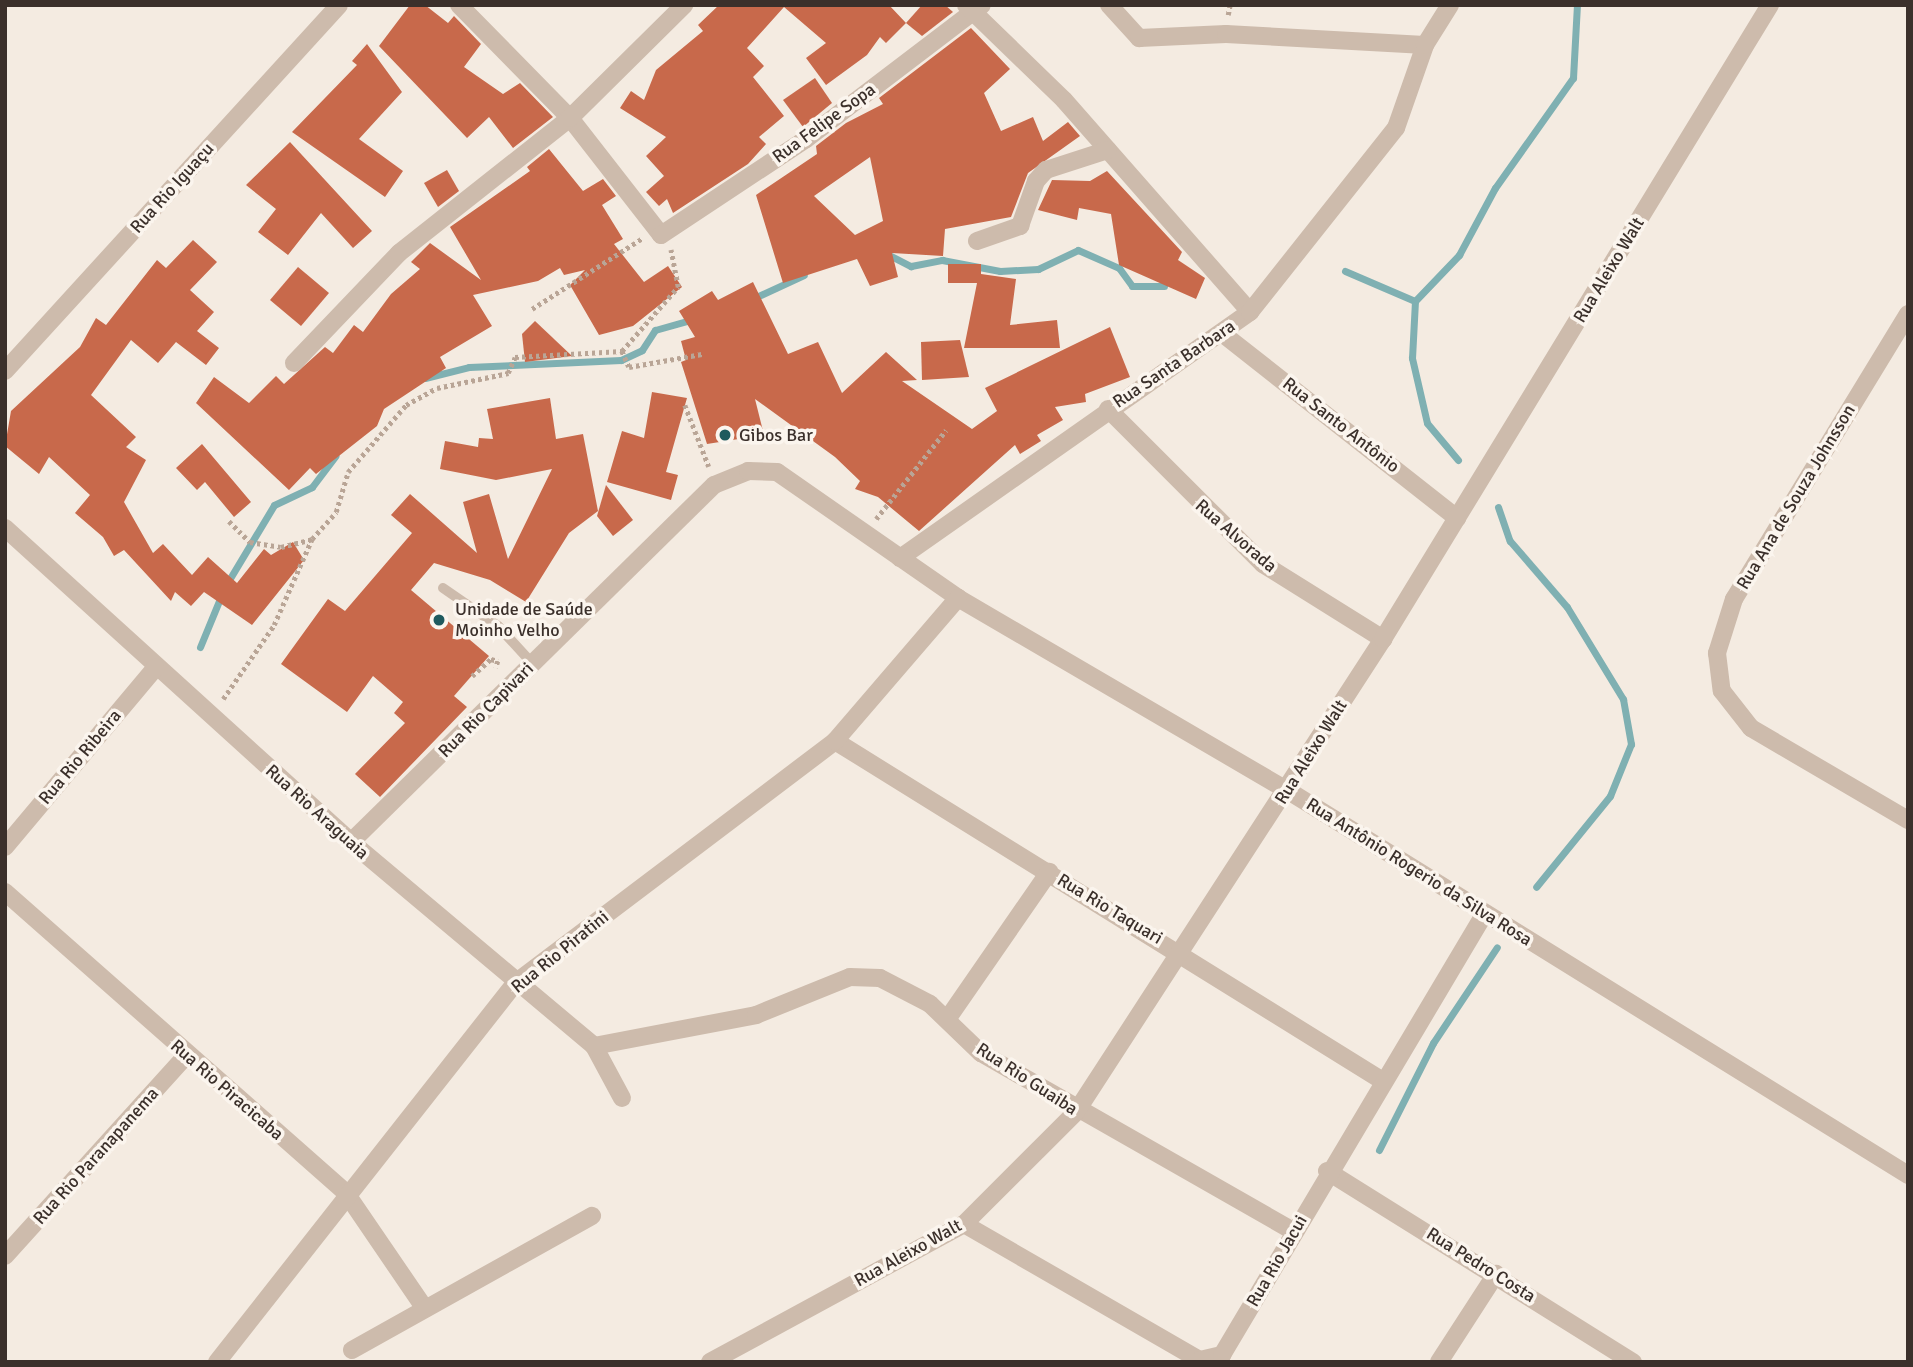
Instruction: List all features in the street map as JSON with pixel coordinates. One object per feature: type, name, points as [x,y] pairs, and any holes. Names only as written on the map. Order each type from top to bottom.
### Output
[{"type":"street","name":"Rua Rio Iguaçu","points":[[5,371],[339,5]]},
{"type":"street","points":[[459,5],[570,118],[659,231]]},
{"type":"street","points":[[294,363],[399,253],[570,118],[684,5]]},
{"type":"street","points":[[1109,5],[1139,38],[1226,34],[1425,45]]},
{"type":"street","name":"Rua Santa Barbara","points":[[900,558],[1108,409],[1223,334],[1250,312],[1396,128],[1425,45],[1450,5]]},
{"type":"street","name":"Rua Aleixo Walt","points":[[710,1362],[964,1224],[1076,1112],[1184,954],[1458,518],[1770,5]]},
{"type":"street","points":[[974,8],[1108,150],[1250,312]]},
{"type":"street","name":"Rua Felipe Sopa","points":[[659,231],[806,139],[974,8]]},
{"type":"street","points":[[977,241],[1020,226],[1036,181],[1046,170],[1108,150]]},
{"type":"street","name":"Rua Ana de Souza Johnsson","points":[[1908,314],[1734,599],[1717,653],[1722,691],[1751,729],[1908,820]]},
{"type":"street","name":"Rua Santo Antônio","points":[[1223,334],[1458,518]]},
{"type":"street","name":"Rua Alvorada","points":[[1108,409],[1263,564],[1382,639]]},
{"type":"street","name":"Rua Rio Capivari","points":[[351,842],[714,485],[748,471]]},
{"type":"street","name":"Rua Antônio Rogerio da Silva Rosa","points":[[748,471],[776,472],[958,598],[1287,790],[1908,1175]]},
{"type":"street","name":"Rua Rio Araguaia","points":[[5,528],[155,668],[351,842],[514,985],[594,1046],[622,1098]]},
{"type":"street","name":"Rua Rio Piratini","points":[[217,1362],[346,1193],[514,985],[835,741],[958,598]]},
{"type":"street","name":"Rua Rio Ribeira","points":[[5,847],[155,668]]},
{"type":"street","name":"Rua Rio Taquari","points":[[835,741],[1184,954],[1383,1081]]},
{"type":"street","points":[[948,1018],[1049,872]]},
{"type":"street","name":"Rua Rio Piracicaba","points":[[5,892],[186,1055],[346,1193],[425,1309]]},
{"type":"street","name":"Rua Rio Jacui","points":[[964,1224],[1200,1360],[1223,1355],[1295,1233],[1327,1171],[1485,913]]},
{"type":"street","name":"Rua Rio Guaiba","points":[[594,1046],[756,1015],[850,977],[898,985],[948,1018],[981,1053],[1076,1112],[1295,1233]]},
{"type":"street","name":"Rua Rio Paranapanema","points":[[5,1256],[186,1055]]},
{"type":"street","name":"Rua Pedro Costa","points":[[1327,1171],[1496,1274],[1633,1362]]},
{"type":"street","points":[[352,1350],[592,1216]]},
{"type":"street","points":[[1439,1362],[1496,1274]]},
{"type":"lane","points":[[443,588],[498,626],[533,664]]},
{"type":"path","points":[[532,309],[659,231]]},
{"type":"path","points":[[210,717],[274,625],[312,539],[336,512],[348,472],[406,405],[449,384],[508,373],[515,357],[623,354],[677,288],[671,273],[675,257]]},
{"type":"path","points":[[623,354],[629,367],[702,354]]},
{"type":"path","points":[[685,405],[714,485]]},
{"type":"path","points":[[865,534],[946,430]]},
{"type":"path","points":[[229,521],[250,542],[281,547],[312,539]]},
{"type":"building","points":[[410,5],[425,5],[448,23],[454,16],[481,44],[464,67],[503,94],[520,83],[553,117],[513,148],[489,117],[467,138],[379,46]]},
{"type":"building","points":[[719,5],[889,5],[906,23],[886,43],[880,37],[867,55],[826,85],[806,58],[826,43],[784,7],[747,48],[764,66],[753,77],[784,116],[759,137],[766,144],[748,164],[673,213],[667,199],[659,206],[646,192],[664,176],[646,156],[666,137],[620,108],[631,91],[644,100],[656,70],[703,31],[698,25]]},
{"type":"building","points":[[922,5],[945,5],[953,12],[922,36],[906,23]]},
{"type":"building","points":[[971,28],[1010,69],[984,93],[1001,131],[1033,117],[1043,141],[1068,122],[1080,136],[1028,173],[1011,217],[945,229],[943,256],[892,253],[898,277],[870,286],[857,259],[783,283],[756,195],[817,154],[816,146],[846,123],[883,104],[879,98]],"holes":[[[870,157],[883,221],[855,235],[814,196]]]},
{"type":"building","points":[[367,44],[402,92],[359,139],[403,171],[385,197],[292,132],[357,65],[352,61]]},
{"type":"building","points":[[815,78],[832,103],[803,127],[783,100]]},
{"type":"building","points":[[290,142],[372,231],[353,248],[321,213],[288,255],[258,232],[276,209],[246,185]]},
{"type":"building","points":[[549,149],[583,191],[603,179],[616,196],[602,205],[623,239],[614,244],[644,282],[668,266],[682,287],[633,326],[599,335],[570,285],[585,270],[564,275],[560,268],[538,281],[473,295],[492,326],[440,357],[446,368],[384,409],[377,426],[316,474],[310,468],[289,490],[196,403],[214,377],[249,403],[276,376],[284,384],[325,347],[333,353],[354,325],[363,332],[391,294],[420,269],[411,262],[430,243],[481,280],[450,227],[530,171],[527,167]]},
{"type":"building","points":[[447,170],[459,191],[438,207],[424,183]]},
{"type":"building","points":[[1107,171],[1182,252],[1178,260],[1205,278],[1196,299],[1119,265],[1111,214],[1079,208],[1077,220],[1038,210],[1052,180],[1090,181]]},
{"type":"building","points":[[193,240],[217,262],[190,290],[214,312],[197,331],[219,348],[206,365],[176,342],[158,363],[131,340],[91,395],[136,437],[126,447],[146,460],[124,502],[153,553],[163,544],[192,575],[208,557],[237,583],[264,549],[271,555],[293,542],[304,560],[252,625],[204,592],[191,606],[175,592],[171,601],[124,550],[114,556],[103,537],[75,513],[90,495],[49,457],[39,474],[5,446],[11,411],[80,347],[96,318],[106,325],[157,260],[166,268]]},
{"type":"building","points":[[948,264],[981,264],[981,274],[1016,279],[1010,325],[1057,320],[1060,348],[964,348],[977,283],[948,283]]},
{"type":"building","points":[[298,267],[329,293],[301,326],[270,300]]},
{"type":"building","points":[[753,282],[788,354],[818,342],[842,393],[886,352],[917,380],[902,381],[972,429],[997,411],[985,388],[1110,327],[1130,377],[1085,394],[1086,402],[1055,407],[1063,420],[1037,435],[1041,441],[1020,454],[1015,445],[919,531],[878,497],[855,489],[860,481],[835,457],[755,399],[764,435],[707,444],[681,362],[686,360],[681,341],[695,337],[679,311],[712,291],[718,300]]},
{"type":"building","points":[[535,321],[572,356],[525,362],[522,334]]},
{"type":"building","points":[[960,340],[969,377],[922,380],[921,342]]},
{"type":"building","points":[[652,392],[687,398],[666,472],[678,475],[671,500],[607,482],[622,431],[644,438]]},
{"type":"building","points":[[550,398],[556,439],[583,434],[598,511],[569,533],[526,602],[490,580],[434,563],[411,590],[489,656],[454,696],[467,707],[380,797],[355,774],[405,723],[394,713],[403,702],[373,676],[347,712],[281,664],[328,599],[345,611],[412,533],[391,515],[410,494],[477,553],[463,502],[489,494],[508,559],[552,469],[496,480],[440,469],[445,441],[478,447],[479,438],[493,439],[487,409]]},
{"type":"building","points":[[202,444],[251,502],[234,517],[205,482],[197,490],[176,468]]},
{"type":"building","points":[[606,485],[633,520],[613,536],[597,516]]},
{"type":"waterway","points":[[1458,460],[1427,423],[1412,358],[1415,301],[1459,255],[1495,188],[1573,78],[1577,5]]},
{"type":"waterway","points":[[887,254],[911,266],[942,260],[1000,271],[1038,269],[1078,250],[1119,268],[1132,286],[1164,286]]},
{"type":"waterway","points":[[1345,271],[1415,301]]},
{"type":"waterway","points":[[752,299],[804,275]]},
{"type":"waterway","points":[[425,378],[469,367],[621,360],[642,350],[655,330],[694,319]]},
{"type":"waterway","points":[[226,585],[274,505],[312,487],[335,456]]},
{"type":"waterway","points":[[1498,507],[1510,541],[1567,607],[1623,699],[1631,744],[1610,796],[1536,887]]},
{"type":"waterway","points":[[200,647],[221,596]]},
{"type":"waterway","points":[[1379,1150],[1433,1043],[1497,947]]},
{"type":"place","name":"Gibos Bar","points":[[725,435]]},
{"type":"place","name":"Unidade de Saúde Moinho Velho","points":[[439,620]]}]
